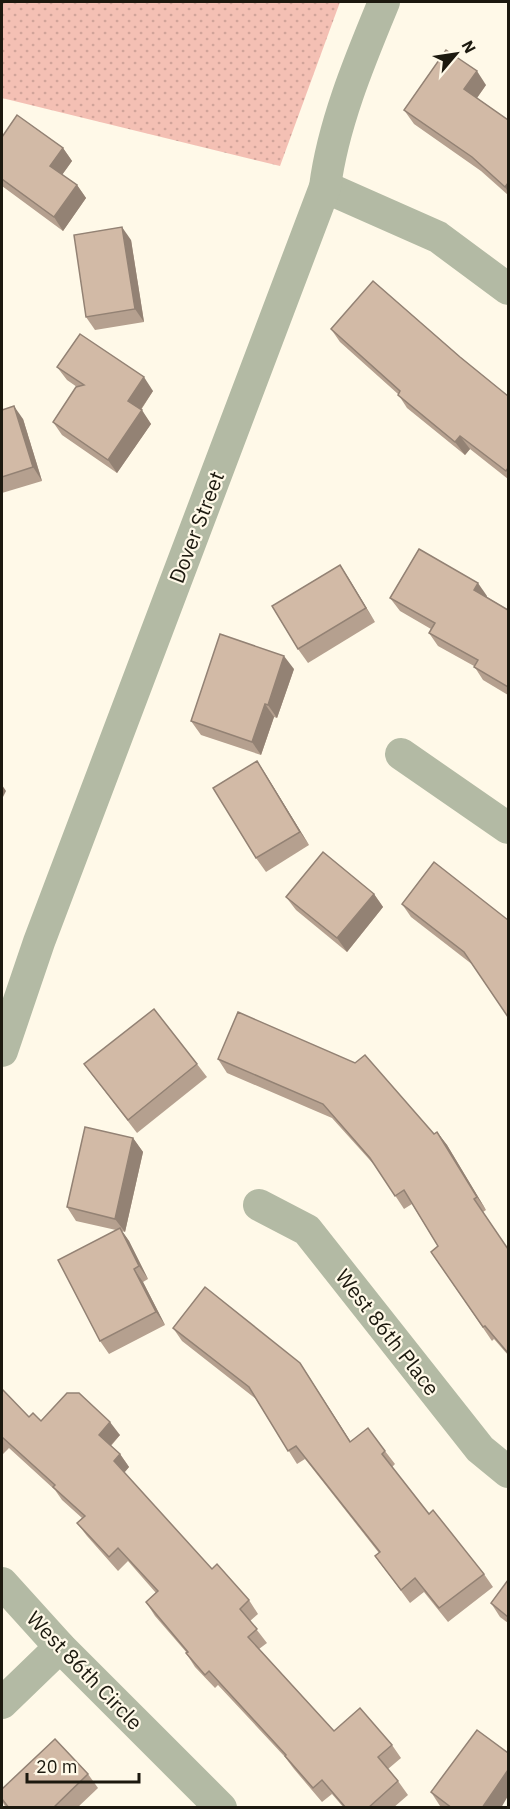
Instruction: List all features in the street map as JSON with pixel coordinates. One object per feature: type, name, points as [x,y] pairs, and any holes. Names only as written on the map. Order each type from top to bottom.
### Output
[{"type":"street","name":"Dover Street","points":[[2,1051],[39,942],[325,187],[329,156],[364,51],[384,2]]},
{"type":"street","points":[[325,187],[438,237],[508,289]]},
{"type":"street","points":[[401,754],[508,828]]},
{"type":"street","name":"West 86th Place","points":[[259,1205],[307,1230],[480,1449],[508,1472]]},
{"type":"street","name":"West 86th Circle","points":[[2,1583],[60,1647],[221,1808]]},
{"type":"street","points":[[2,1702],[60,1647]]},
{"type":"shaded area","points":[[2,2],[340,2],[280,166],[2,98]]},
{"type":"building","points":[[446,50],[477,71],[464,89],[508,120],[508,183],[505,187],[472,157],[404,110]]},
{"type":"building","points":[[17,115],[63,148],[50,166],[77,185],[54,217],[2,179],[2,137]]},
{"type":"building","points":[[122,227],[135,309],[86,317],[74,235]]},
{"type":"building","points":[[373,281],[508,396],[508,468],[506,471],[460,436],[455,442],[398,395],[400,391],[331,329]]},
{"type":"building","points":[[80,334],[144,377],[128,401],[142,410],[108,460],[53,422],[76,387],[84,385],[57,367]]},
{"type":"building","points":[[14,406],[33,467],[2,477],[2,410]]},
{"type":"building","points":[[419,549],[478,583],[474,590],[508,610],[508,687],[474,667],[478,660],[429,633],[435,623],[390,598]]},
{"type":"building","points":[[340,565],[366,608],[298,649],[272,606]]},
{"type":"building","points":[[220,634],[284,656],[268,705],[265,704],[252,742],[191,721]]},
{"type":"building","points":[[257,761],[300,832],[256,858],[213,788]]},
{"type":"building","points":[[323,852],[374,894],[337,938],[286,897]]},
{"type":"building","points":[[434,862],[508,920],[508,1017],[464,952],[402,904]]},
{"type":"building","points":[[154,1009],[197,1064],[128,1120],[84,1064]]},
{"type":"building","points":[[238,1012],[355,1063],[365,1055],[434,1134],[437,1132],[477,1197],[474,1199],[508,1249],[508,1353],[485,1326],[483,1327],[431,1252],[438,1246],[404,1190],[395,1196],[370,1158],[323,1104],[218,1059]]},
{"type":"building","points":[[85,1127],[133,1138],[115,1219],[67,1207]]},
{"type":"building","points":[[120,1228],[139,1266],[134,1269],[156,1312],[100,1341],[58,1260]]},
{"type":"building","points":[[205,1287],[300,1363],[350,1442],[368,1428],[385,1451],[382,1454],[429,1514],[433,1510],[484,1574],[439,1608],[415,1578],[401,1590],[375,1556],[380,1552],[296,1446],[288,1451],[249,1387],[173,1328]]},
{"type":"building","points":[[2,1389],[29,1417],[33,1413],[41,1421],[67,1393],[79,1393],[110,1422],[99,1435],[120,1454],[114,1461],[212,1569],[217,1564],[249,1600],[240,1609],[257,1629],[248,1637],[334,1731],[360,1708],[392,1745],[378,1757],[398,1781],[368,1808],[346,1808],[322,1780],[313,1788],[209,1671],[205,1675],[186,1653],[188,1652],[146,1602],[158,1591],[118,1548],[109,1557],[77,1523],[85,1516],[2,1437]]},
{"type":"building","points":[[508,1580],[508,1617],[491,1603]]},
{"type":"building","points":[[477,1730],[508,1753],[508,1770],[482,1808],[452,1808],[431,1792]]},
{"type":"building","points":[[55,1739],[88,1774],[53,1808],[9,1808],[2,1799],[2,1789]]}]
